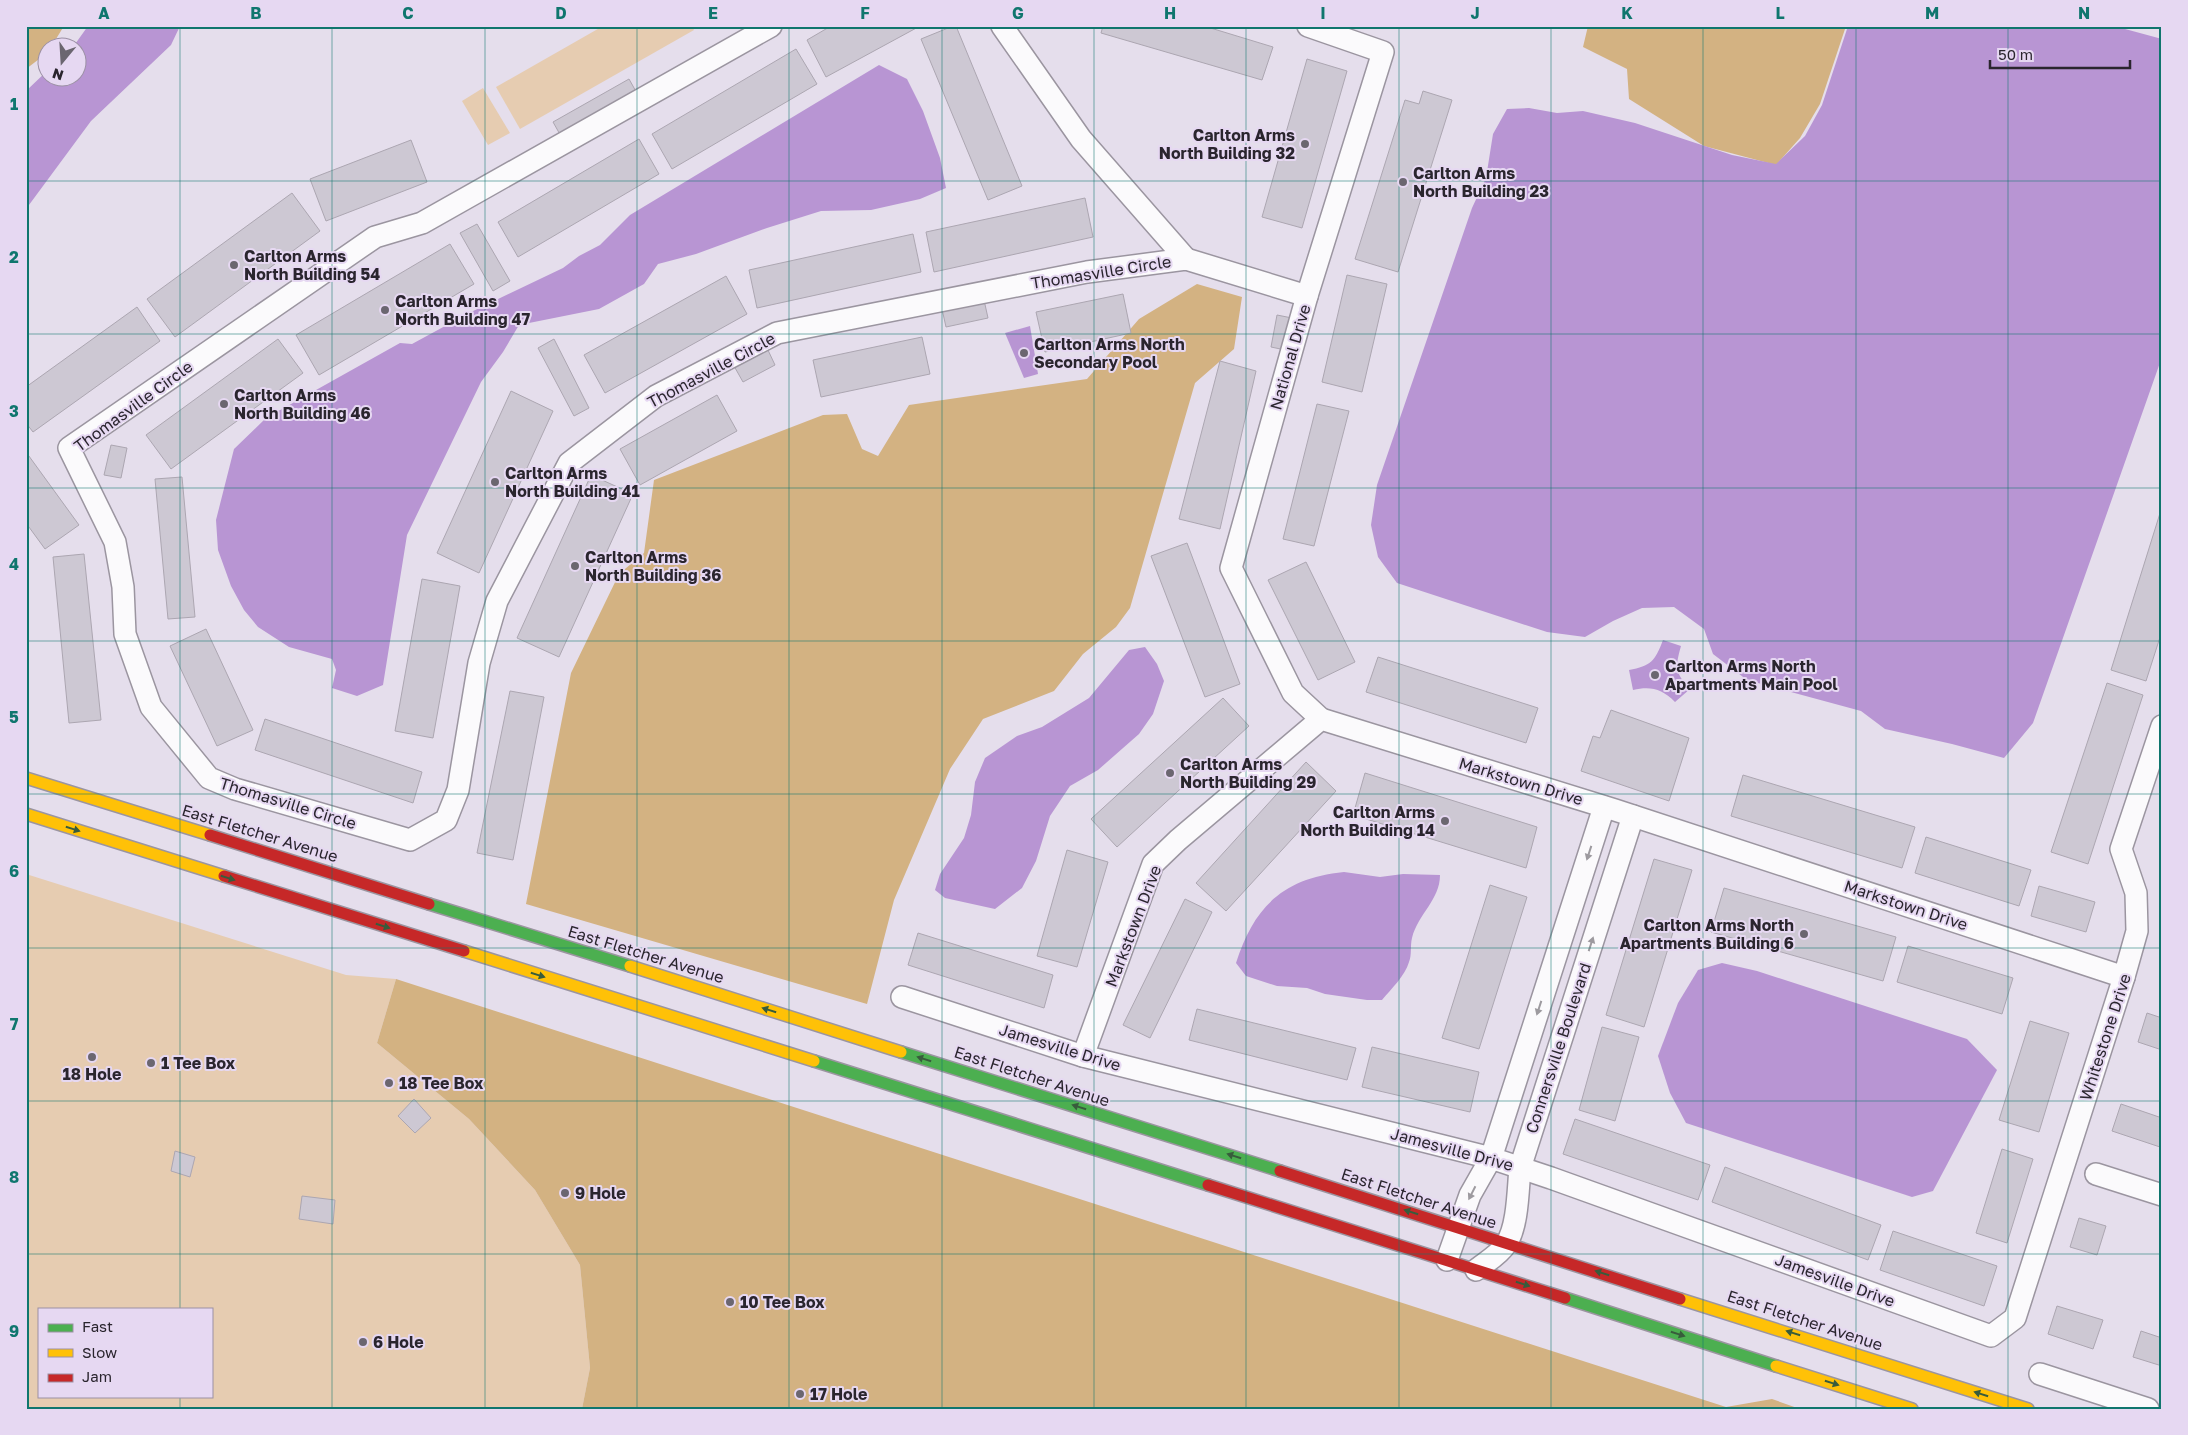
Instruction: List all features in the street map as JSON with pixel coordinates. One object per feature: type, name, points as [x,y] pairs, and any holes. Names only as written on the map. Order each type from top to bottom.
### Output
[{"type":"main road","name":"East Fletcher Avenue","points":[[26,778],[1457,1227],[2028,1409]]},
{"type":"main road","points":[[26,814],[1447,1260],[1912,1409]]},
{"type":"street","name":"Thomasville Circle","points":[[771,26],[422,223],[375,237],[69,448],[115,542],[123,587],[125,634],[151,707],[209,778],[236,789],[410,840],[446,820],[458,790],[480,663],[497,601],[569,463],[656,396],[776,333],[1087,272],[1186,259],[1307,296]]},
{"type":"street","name":"Thomasville Circle","points":[[1002,26],[1081,139],[1186,259]]},
{"type":"street","name":"National Drive","points":[[1308,26],[1382,52],[1307,296],[1230,568],[1293,693],[1321,719]]},
{"type":"street","name":"Markstown Drive","points":[[1083,1056],[1153,864],[1178,840],[1321,719],[1604,806],[2124,977]]},
{"type":"street","name":"Whitestone Drive","points":[[1991,1336],[2015,1318],[2137,931],[2136,893],[2121,849],[2162,726]]},
{"type":"street","name":"Connersville Boulevard","points":[[1447,1260],[1457,1227],[1470,1195],[1490,1158],[1604,806]]},
{"type":"street","name":"Connersville Boulevard","points":[[1476,1270],[1500,1252],[1507,1243],[1514,1219],[1520,1168],[1632,816]]},
{"type":"street","name":"Jamesville Drive","points":[[902,997],[1083,1056],[1490,1158],[1991,1336]]},
{"type":"street","points":[[2096,1174],[2162,1195]]},
{"type":"street","points":[[2040,1374],[2148,1409]]},
{"type":"shaded area","points":[[26,26],[64,26],[57,38],[38,38],[38,60],[26,69]]},
{"type":"shaded area","points":[[88,26],[180,26],[171,45],[91,121],[26,209],[26,91],[38,80],[38,88],[88,88],[88,38],[79,38]]},
{"type":"shaded area","points":[[603,26],[692,26],[694,30],[520,129],[496,87]]},
{"type":"shaded area","points":[[1588,26],[1846,26],[1820,104],[1800,138],[1776,165],[1704,146],[1629,99],[1627,69],[1583,47]]},
{"type":"shaded area","points":[[1848,26],[2114,26],[2162,39],[2162,357],[2033,723],[2004,758],[1885,729],[1861,711],[1747,680],[1713,654],[1704,629],[1674,607],[1642,608],[1613,621],[1585,637],[1547,632],[1397,583],[1378,557],[1371,525],[1377,485],[1472,208],[1486,178],[1493,134],[1507,109],[1529,108],[1557,113],[1583,111],[1635,123],[1732,155],[1776,164],[1805,136],[1822,105]]},
{"type":"shaded area","points":[[879,65],[907,79],[923,111],[940,158],[946,188],[920,199],[871,210],[821,211],[767,228],[696,254],[658,264],[644,284],[599,309],[519,325],[503,352],[481,382],[407,535],[383,685],[357,696],[332,688],[336,670],[332,659],[289,647],[258,627],[244,610],[231,586],[218,550],[216,520],[234,449],[266,418],[400,343],[412,344],[469,313],[563,268],[579,256],[600,245],[630,215]]},
{"type":"shaded area","points":[[483,88],[510,133],[488,145],[462,101]]},
{"type":"shaded area","points":[[1197,284],[1242,297],[1234,349],[1195,383],[1130,608],[1116,627],[1083,654],[1054,691],[983,719],[950,769],[894,900],[867,1004],[526,904],[571,673],[619,574],[644,553],[654,480],[823,415],[847,414],[862,449],[878,456],[909,405],[1087,379],[1139,319]]},
{"type":"shaded area","name":"Carlton Arms North Secondary Pool","points":[[1030,326],[1038,374],[1024,378],[1005,333]]},
{"type":"shaded area","name":"Carlton Arms North Apartments Main Pool","points":[[1663,640],[1681,646],[1677,665],[1681,678],[1690,689],[1675,702],[1661,691],[1645,688],[1633,690],[1629,670],[1642,667],[1655,658]]},
{"type":"shaded area","points":[[1145,647],[1157,664],[1164,681],[1153,714],[1139,734],[1098,770],[1070,786],[1050,816],[1036,861],[1022,888],[995,909],[945,898],[935,890],[940,874],[964,838],[971,815],[975,782],[985,758],[1017,736],[1042,727],[1089,698],[1129,650]]},
{"type":"shaded area","points":[[1344,872],[1380,877],[1403,874],[1440,875],[1433,900],[1415,929],[1407,967],[1382,1000],[1367,1000],[1325,994],[1307,988],[1277,986],[1246,976],[1236,963],[1243,943],[1262,911],[1274,898],[1288,888],[1304,881],[1323,875]]},
{"type":"shaded area","points":[[26,874],[346,975],[396,979],[377,1043],[469,1119],[535,1190],[580,1265],[590,1368],[582,1409],[26,1409]]},
{"type":"shaded area","points":[[1722,963],[1757,971],[1967,1039],[1997,1070],[1933,1191],[1912,1197],[1686,1123],[1670,1093],[1658,1056],[1678,1003],[1698,970]]},
{"type":"shaded area","points":[[396,979],[1726,1407],[1772,1399],[1800,1409],[582,1409],[590,1368],[580,1265],[535,1190],[469,1119],[377,1043]]},
{"type":"building","points":[[831,26],[920,26],[826,77],[807,40]]},
{"type":"building","points":[[956,26],[1022,186],[988,200],[921,39]]},
{"type":"building","points":[[1103,26],[1204,26],[1273,47],[1262,80],[1101,33]]},
{"type":"building","points":[[796,49],[817,84],[672,169],[652,134]]},
{"type":"building","name":"Carlton Arms North Building 32","points":[[1307,59],[1347,71],[1302,228],[1262,217]]},
{"type":"building","points":[[629,79],[638,95],[562,138],[553,122]]},
{"type":"building","name":"Carlton Arms North Building 23","points":[[1423,91],[1452,100],[1398,272],[1355,259],[1405,100],[1419,104]]},
{"type":"building","points":[[639,139],[659,174],[518,257],[498,222]]},
{"type":"building","points":[[411,140],[427,182],[326,221],[310,179]]},
{"type":"building","name":"Carlton Arms North Building 54","points":[[292,193],[320,231],[175,337],[147,299]]},
{"type":"building","points":[[1085,198],[1093,237],[934,272],[926,232]]},
{"type":"building","points":[[477,224],[510,281],[493,291],[460,233]]},
{"type":"building","points":[[913,234],[921,272],[757,308],[749,270]]},
{"type":"building","name":"Carlton Arms North Building 47","points":[[450,244],[474,284],[319,375],[296,335]]},
{"type":"building","points":[[1347,275],[1387,284],[1362,392],[1322,382]]},
{"type":"building","points":[[726,276],[747,314],[605,393],[584,355]]},
{"type":"building","points":[[1123,294],[1131,333],[1045,352],[1036,312]]},
{"type":"building","points":[[984,300],[988,318],[946,327],[942,309]]},
{"type":"building","points":[[137,307],[160,341],[33,432],[26,423],[26,387]]},
{"type":"building","points":[[1277,315],[1297,319],[1290,351],[1271,347]]},
{"type":"building","points":[[922,337],[930,374],[821,397],[813,360]]},
{"type":"building","name":"Carlton Arms North Building 46","points":[[278,339],[303,373],[171,469],[146,435]]},
{"type":"building","points":[[554,339],[589,408],[574,416],[538,348]]},
{"type":"building","points":[[767,348],[775,365],[743,382],[734,366]]},
{"type":"building","points":[[1220,361],[1256,371],[1220,529],[1179,519]]},
{"type":"building","name":"Carlton Arms North Building 41","points":[[511,391],[553,411],[479,573],[437,553]]},
{"type":"building","points":[[717,395],[737,431],[640,485],[620,449]]},
{"type":"building","points":[[1317,404],[1349,411],[1314,546],[1283,539]]},
{"type":"building","points":[[111,445],[127,448],[121,478],[104,475]]},
{"type":"building","points":[[26,452],[79,525],[45,549],[26,523]]},
{"type":"building","name":"Carlton Arms North Building 36","points":[[591,475],[633,494],[559,657],[517,638]]},
{"type":"building","points":[[182,477],[195,617],[168,619],[155,479]]},
{"type":"building","points":[[2161,510],[2162,631],[2146,681],[2111,670]]},
{"type":"building","points":[[1187,543],[1240,684],[1205,697],[1151,556]]},
{"type":"building","points":[[84,554],[101,720],[69,723],[53,557]]},
{"type":"building","points":[[1306,562],[1355,662],[1318,680],[1268,580]]},
{"type":"building","points":[[422,579],[460,586],[433,738],[395,731]]},
{"type":"building","points":[[206,629],[253,730],[217,746],[170,646]]},
{"type":"building","points":[[1378,657],[1538,708],[1526,743],[1366,692]]},
{"type":"building","points":[[2107,683],[2143,695],[2088,864],[2051,852]]},
{"type":"building","points":[[510,691],[544,697],[513,860],[477,853]]},
{"type":"building","name":"Carlton Arms North Building 29","points":[[1223,698],[1249,726],[1117,847],[1091,819]]},
{"type":"building","points":[[1611,710],[1689,738],[1669,801],[1581,771],[1593,736],[1600,738]]},
{"type":"building","points":[[265,719],[422,772],[413,803],[255,750]]},
{"type":"building","points":[[1306,762],[1336,791],[1226,911],[1196,883]]},
{"type":"building","name":"Carlton Arms North Building 14","points":[[1365,773],[1537,827],[1526,868],[1353,815]]},
{"type":"building","points":[[1743,775],[1915,827],[1902,868],[1731,816]]},
{"type":"building","points":[[1926,837],[2031,870],[2019,906],[1915,873]]},
{"type":"building","points":[[1067,850],[1108,862],[1077,967],[1037,956]]},
{"type":"building","points":[[1654,859],[1692,870],[1644,1027],[1606,1015]]},
{"type":"building","points":[[1490,885],[1527,897],[1479,1049],[1442,1038]]},
{"type":"building","points":[[2039,886],[2095,902],[2086,932],[2031,916]]},
{"type":"building","name":"Carlton Arms North Apartments Building 6","points":[[1724,888],[1896,937],[1883,981],[1711,932]]},
{"type":"building","points":[[1185,899],[1212,912],[1150,1038],[1123,1025]]},
{"type":"building","points":[[918,933],[1053,975],[1044,1008],[908,965]]},
{"type":"building","points":[[1908,946],[2013,978],[2002,1014],[1897,982]]},
{"type":"building","points":[[1197,1009],[1356,1048],[1347,1080],[1189,1040]]},
{"type":"building","points":[[2147,1013],[2162,1018],[2162,1050],[2138,1042]]},
{"type":"building","points":[[2030,1021],[2069,1033],[2039,1132],[1999,1120]]},
{"type":"building","points":[[1602,1027],[1639,1037],[1615,1121],[1579,1110]]},
{"type":"building","points":[[1372,1047],[1479,1072],[1470,1112],[1362,1087]]},
{"type":"building","points":[[414,1099],[431,1118],[415,1133],[398,1116]]},
{"type":"building","points":[[2121,1104],[2162,1118],[2160,1147],[2112,1131]]},
{"type":"building","points":[[1575,1119],[1710,1165],[1698,1200],[1563,1154]]},
{"type":"building","points":[[2002,1149],[2033,1159],[2007,1243],[1976,1233]]},
{"type":"building","points":[[175,1151],[195,1157],[190,1177],[171,1171]]},
{"type":"building","points":[[1725,1167],[1881,1225],[1868,1260],[1712,1202]]},
{"type":"building","points":[[302,1196],[335,1200],[333,1224],[299,1219]]},
{"type":"building","points":[[2079,1218],[2106,1226],[2097,1255],[2070,1247]]},
{"type":"building","points":[[1893,1231],[1997,1266],[1984,1306],[1880,1270]]},
{"type":"building","points":[[2057,1306],[2103,1320],[2093,1349],[2048,1334]]},
{"type":"building","points":[[2141,1331],[2162,1338],[2162,1366],[2133,1357]]},
{"type":"traffic: fast","points":[[429,904],[630,966]]},
{"type":"traffic: fast","points":[[901,1052],[1280,1171]]},
{"type":"traffic: fast","points":[[814,1061],[1208,1185]]},
{"type":"traffic: fast","points":[[1565,1298],[1776,1366]]},
{"type":"traffic: slow","points":[[26,778],[210,835]]},
{"type":"traffic: slow","points":[[26,814],[224,876]]},
{"type":"traffic: slow","points":[[464,951],[814,1061]]},
{"type":"traffic: slow","points":[[630,966],[901,1052]]},
{"type":"traffic: slow","points":[[1680,1299],[2028,1409]]},
{"type":"traffic: slow","points":[[1776,1366],[1912,1409]]},
{"type":"traffic: jam","points":[[210,835],[429,904]]},
{"type":"traffic: jam","points":[[224,876],[464,951]]},
{"type":"traffic: jam","points":[[1280,1171],[1680,1299]]},
{"type":"traffic: jam","points":[[1208,1185],[1565,1298]]},
{"type":"place","name":"Carlton Arms North Building 32","points":[[1305,144]]},
{"type":"place","name":"Carlton Arms North Building 23","points":[[1403,182]]},
{"type":"place","name":"Carlton Arms North Building 54","points":[[234,265]]},
{"type":"place","name":"Carlton Arms North Building 47","points":[[385,310]]},
{"type":"place","name":"Carlton Arms North Secondary Pool","points":[[1024,353]]},
{"type":"place","name":"Carlton Arms North Building 46","points":[[224,404]]},
{"type":"place","name":"Carlton Arms North Building 41","points":[[495,482]]},
{"type":"place","name":"Carlton Arms North Building 36","points":[[575,566]]},
{"type":"place","name":"Carlton Arms North Apartments Main Pool","points":[[1655,675]]},
{"type":"place","name":"Carlton Arms North Building 29","points":[[1170,773]]},
{"type":"place","name":"Carlton Arms North Building 14","points":[[1445,821]]},
{"type":"place","name":"Carlton Arms North Apartments Building 6","points":[[1804,934]]},
{"type":"place","name":"18 Hole","points":[[92,1057]]},
{"type":"place","name":"1 Tee Box","points":[[151,1063]]},
{"type":"place","name":"18 Tee Box","points":[[389,1083]]},
{"type":"place","name":"9 Hole","points":[[565,1193]]},
{"type":"place","name":"10 Tee Box","points":[[730,1302]]},
{"type":"place","name":"6 Hole","points":[[363,1342]]},
{"type":"place","name":"17 Hole","points":[[800,1394]]}]
